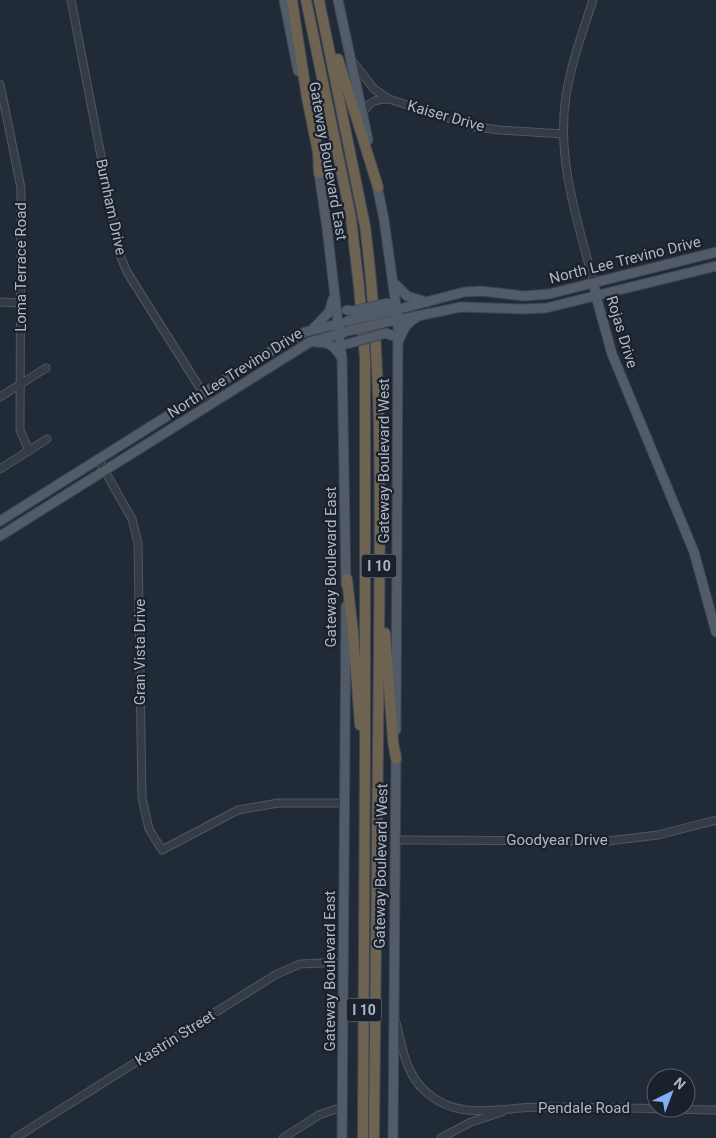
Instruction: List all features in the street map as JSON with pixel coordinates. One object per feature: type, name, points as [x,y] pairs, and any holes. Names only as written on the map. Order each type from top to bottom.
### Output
[{"type":"highway","points":[[292,0],[307,98],[318,152],[319,173]]},
{"type":"highway","name":"I 10","points":[[306,0],[351,218],[360,287],[366,380],[363,1138]]},
{"type":"highway","name":"I 10","points":[[319,0],[358,188],[369,258],[378,376],[380,527],[374,1138]]},
{"type":"highway","points":[[324,0],[349,98],[378,188]]},
{"type":"highway","points":[[380,527],[384,570],[387,666],[396,759]]},
{"type":"highway","points":[[346,579],[353,632],[358,708],[365,751]]},
{"type":"main road","name":"Gateway Boulevard East","points":[[284,0],[319,173],[334,294],[344,332],[342,358],[346,579],[342,1138]]},
{"type":"main road","points":[[334,294],[346,310],[393,313],[392,300],[395,292],[378,188],[338,0]]},
{"type":"main road","name":"North Lee Trevino Drive","points":[[0,536],[310,342],[344,332],[393,313],[464,292],[524,296],[538,295],[594,284],[716,252]]},
{"type":"main road","name":"North Lee Trevino Drive","points":[[0,521],[282,344],[313,330],[393,313],[429,312],[471,306],[522,310],[546,308],[716,266]]},
{"type":"main road","points":[[393,282],[407,296],[427,302]]},
{"type":"main road","name":"Rojas Drive","points":[[594,284],[612,354],[694,552],[716,632]]},
{"type":"main road","points":[[313,330],[329,312],[334,294]]},
{"type":"main road","points":[[342,358],[347,344],[386,333],[395,339],[411,321],[429,312]]},
{"type":"main road","name":"Gateway Boulevard West","points":[[393,313],[395,339],[396,759],[393,1138]]},
{"type":"main road","points":[[310,342],[325,342],[329,344],[337,350],[342,358]]},
{"type":"street","name":"Burnham Drive","points":[[71,0],[120,256],[127,272],[210,404]]},
{"type":"street","name":"Rojas Drive","points":[[593,0],[568,83],[563,134],[566,170],[594,284]]},
{"type":"street","name":"Kaiser Drive","points":[[351,59],[374,89],[389,99],[475,127],[563,134]]},
{"type":"street","name":"Loma Terrace Road","points":[[0,84],[21,188],[20,430],[29,451]]},
{"type":"street","name":"Kaiser Drive","points":[[362,115],[372,102],[389,99]]},
{"type":"street","points":[[0,302],[20,302]]},
{"type":"street","points":[[0,397],[46,368]]},
{"type":"street","points":[[0,469],[48,439]]},
{"type":"street","name":"Gran Vista Drive","points":[[98,459],[126,506],[137,538],[140,602],[142,798],[149,829],[162,850],[238,810],[278,803],[344,803]]},
{"type":"street","name":"Goodyear Drive","points":[[395,840],[608,841],[658,835],[716,820]]},
{"type":"street","name":"Kastrin Street","points":[[15,1138],[281,972],[300,964],[344,962]]},
{"type":"street","name":"Pendale Road","points":[[394,1014],[407,1066],[413,1077],[425,1091],[440,1102],[457,1108],[473,1110],[572,1107],[716,1110]]},
{"type":"street","points":[[283,1138],[319,1115],[342,1107]]},
{"type":"street","name":"Pendale Road","points":[[441,1138],[471,1122],[512,1109]]}]
